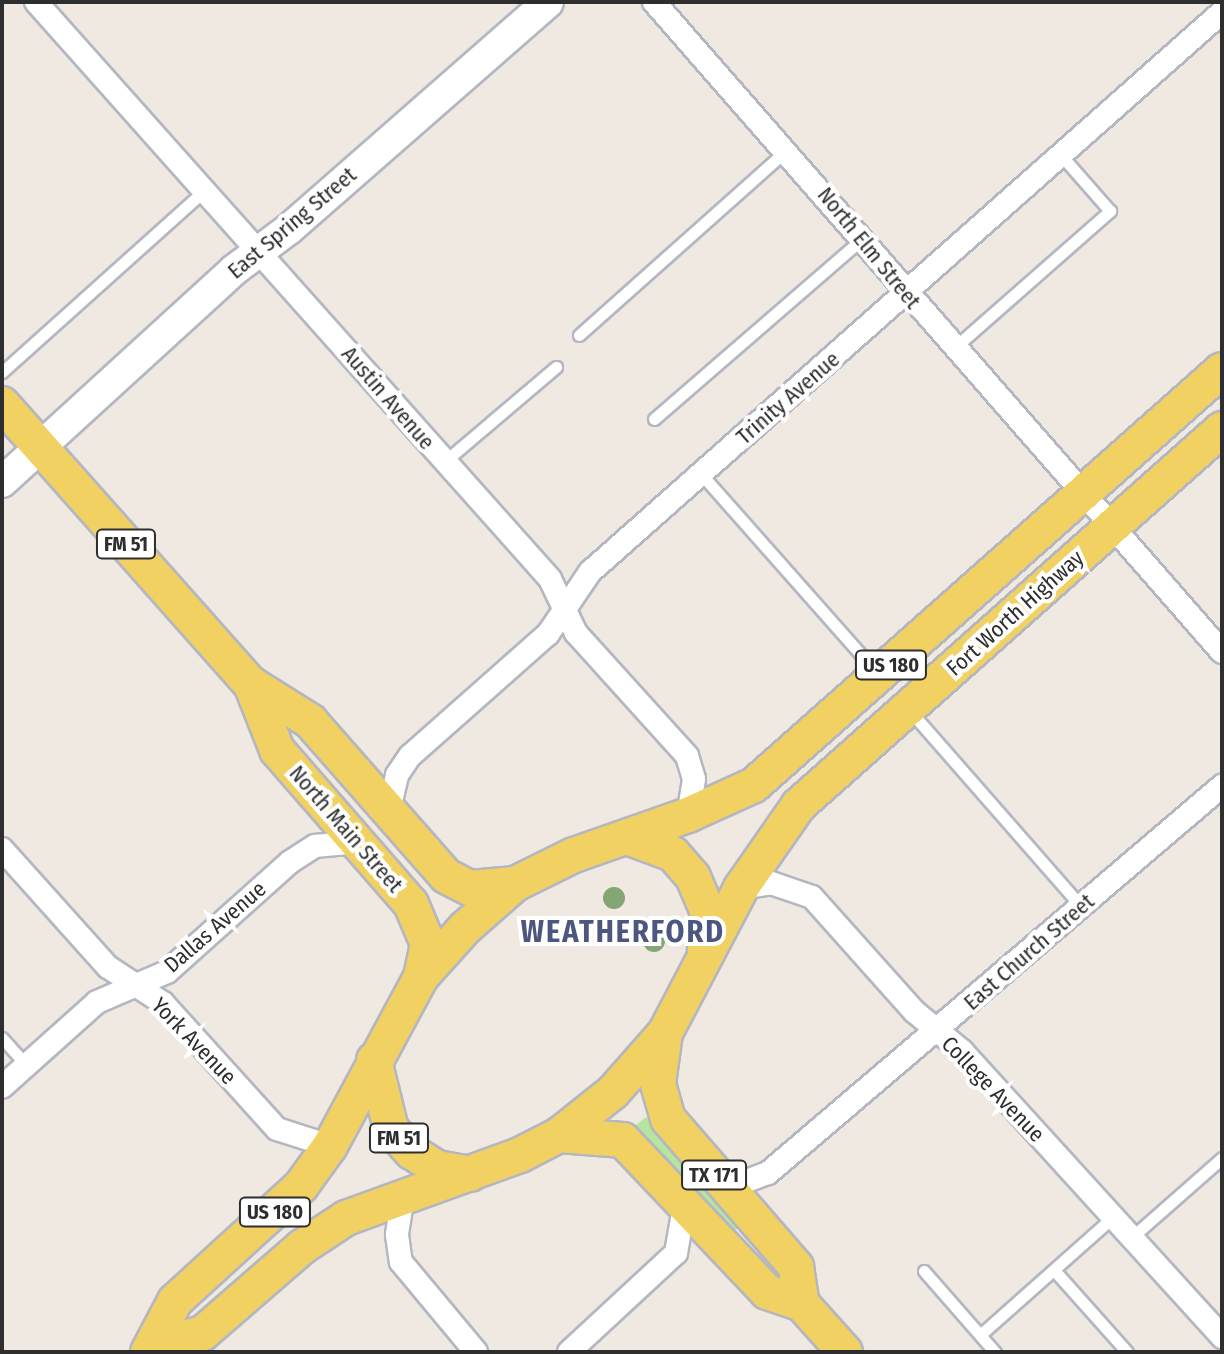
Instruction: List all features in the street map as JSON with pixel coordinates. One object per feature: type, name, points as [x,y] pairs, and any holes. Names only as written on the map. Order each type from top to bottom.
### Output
[{"type":"main road","name":"Fort Worth Highway","points":[[688,815],[754,785],[1222,370]]},
{"type":"main road","name":"North Main Street","points":[[2,404],[251,684],[310,721],[446,876],[470,888],[515,884]]},
{"type":"main road","name":"Fort Worth Highway","points":[[705,957],[741,888],[799,805],[1222,429]]},
{"type":"main road","name":"North Main Street","points":[[251,684],[277,750],[411,904],[428,944],[421,977]]},
{"type":"main road","name":"US 180","points":[[152,1349],[175,1301],[300,1188],[330,1146],[421,977],[465,928],[515,884],[574,855],[688,815]]},
{"type":"main road","points":[[627,837],[673,854],[693,877],[708,913],[705,957]]},
{"type":"main road","name":"US 180","points":[[152,1349],[203,1333],[302,1247],[346,1218],[470,1174],[559,1135],[613,1092],[665,1033],[705,957]]},
{"type":"main road","name":"TX 171","points":[[665,1033],[658,1084],[665,1112],[714,1175],[796,1267],[802,1304]]},
{"type":"main road","name":"FM 51","points":[[374,1060],[391,1129],[437,1168],[470,1174]]},
{"type":"main road","name":"TX 171","points":[[559,1135],[623,1140],[767,1292],[802,1304],[845,1352]]},
{"type":"street","name":"Austin Avenue","points":[[36,2],[550,579],[576,633],[687,756],[694,779],[688,815]]},
{"type":"street","name":"East Spring Street","points":[[2,482],[259,251],[548,2]]},
{"type":"street","name":"North Elm Street","points":[[654,2],[787,150],[863,238],[906,294],[1081,495],[1222,652]]},
{"type":"street","name":"Trinity Avenue","points":[[389,810],[397,775],[410,756],[548,634],[590,572],[1222,12]]},
{"type":"street","name":"East Church Street","points":[[714,1175],[744,1182],[768,1173],[905,1051],[936,1031],[1222,786]]},
{"type":"street","name":"Dallas Avenue","points":[[2,1087],[97,1002],[167,972],[315,846],[359,842]]},
{"type":"street","name":"York Avenue","points":[[2,849],[108,967],[163,1003],[277,1129],[330,1146]]},
{"type":"street","name":"College Avenue","points":[[741,888],[771,883],[812,897],[936,1031],[962,1051],[1222,1337]]},
{"type":"street","points":[[403,1196],[397,1235],[401,1262],[476,1352]]},
{"type":"street","points":[[569,1352],[676,1253],[685,1202]]},
{"type":"lane","points":[[579,335],[787,150]]},
{"type":"lane","points":[[953,348],[1110,211],[1061,155]]},
{"type":"lane","points":[[2,372],[204,191]]},
{"type":"lane","points":[[654,419],[863,238]]},
{"type":"lane","points":[[444,462],[556,367]]},
{"type":"lane","points":[[702,475],[880,675]]},
{"type":"lane","points":[[908,709],[1081,906]]},
{"type":"lane","points":[[2,1038],[26,1065]]},
{"type":"lane","points":[[1132,1237],[1222,1158]]},
{"type":"lane","points":[[980,1335],[1113,1217]]},
{"type":"lane","points":[[1054,1270],[1127,1352]]},
{"type":"lane","points":[[924,1271],[995,1352]]},
{"type":"green space","points":[[646,1117],[738,1228],[734,1231],[634,1127]]},
{"type":"district","name":"WEATHERFORD","points":[[623,932]]}]
